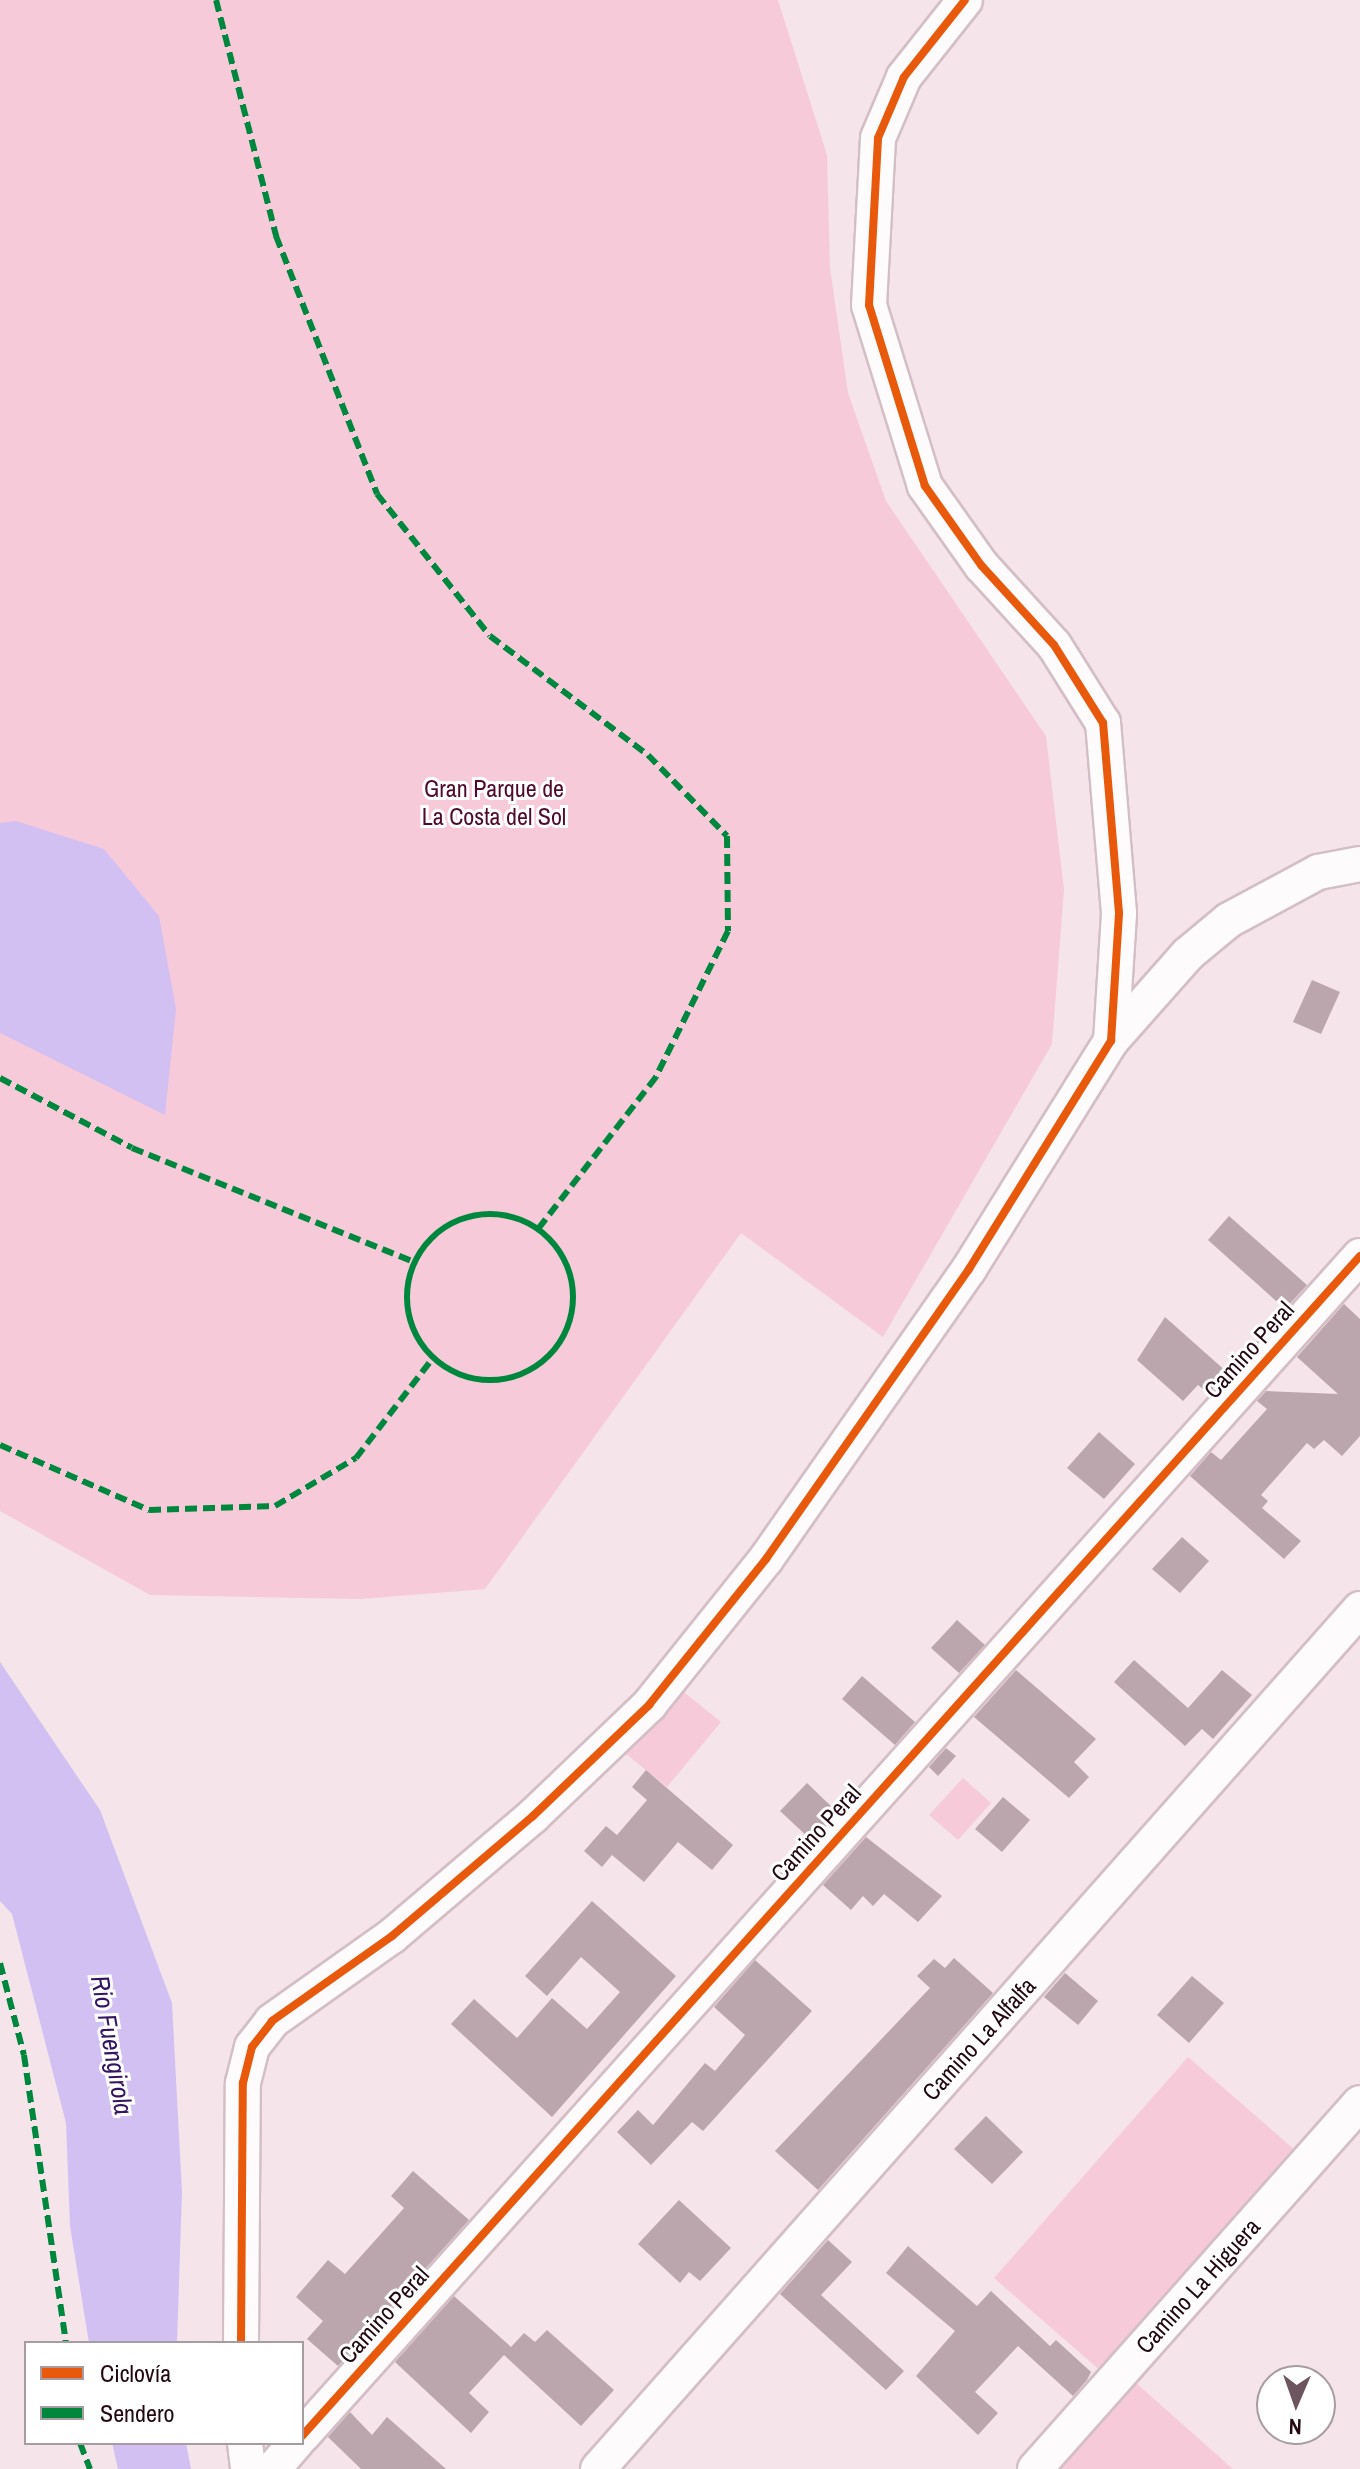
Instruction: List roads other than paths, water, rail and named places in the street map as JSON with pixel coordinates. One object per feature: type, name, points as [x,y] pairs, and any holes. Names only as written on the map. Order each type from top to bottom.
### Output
[{"type":"street","points":[[965,0],[904,77],[878,138],[869,305],[890,387],[925,486],[981,565],[1054,645],[1103,723],[1119,913],[1111,1041]]},
{"type":"street","points":[[241,2341],[242,2111],[252,2047],[272,2021],[392,1936],[533,1816],[649,1705],[766,1559],[969,1269],[1111,1041],[1188,954],[1229,920],[1318,872],[1360,864]]},
{"type":"street","name":"Camino Peral","points":[[304,2434],[1360,1256]]},
{"type":"street","name":"Camino La Alfalfa","points":[[598,2469],[1360,1609]]},
{"type":"street","name":"Camino La Higuera","points":[[1035,2469],[1360,2103]]},
{"type":"street","points":[[245,2445],[248,2469]]},
{"type":"street","points":[[273,2469],[294,2445]]},
{"type":"water","points":[[16,821],[104,849],[159,916],[176,1009],[165,1115],[0,1033],[0,823]]},
{"type":"water","name":"Rio Fuengirola","points":[[0,1662],[100,1810],[172,2003],[182,2192],[177,2341],[89,2341],[70,2226],[66,2123],[12,1914],[0,1901]]},
{"type":"water","points":[[112,2445],[186,2445],[191,2469],[118,2469]]},
{"type":"park label","name":"Gran Parque de La Costa del Sol","points":[[494,803]]}]
